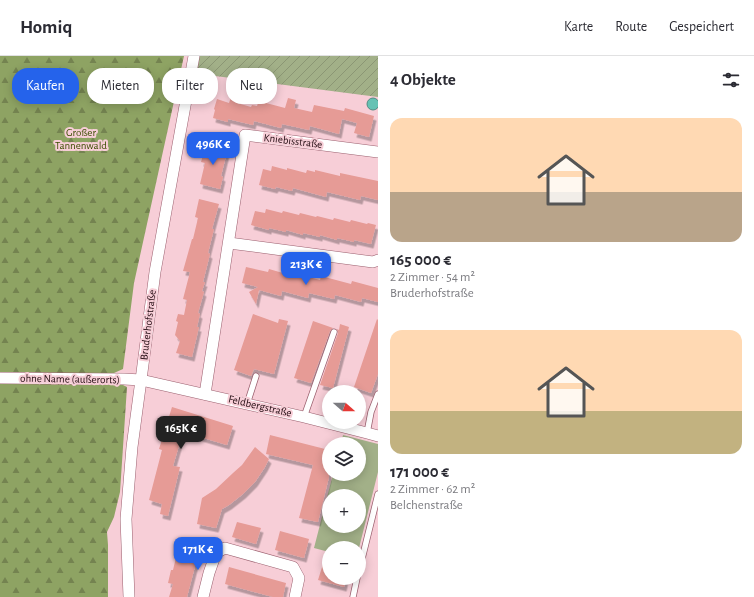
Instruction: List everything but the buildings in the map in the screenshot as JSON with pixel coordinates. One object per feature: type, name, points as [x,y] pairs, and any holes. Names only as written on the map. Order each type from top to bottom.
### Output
[{"type":"street","name":"Bruderhofstraße","points":[[129,597],[126,519],[132,447],[140,380],[155,272],[194,56]]},
{"type":"street","name":"Kniebisstraße","points":[[206,394],[246,135],[378,152]]},
{"type":"street","points":[[229,243],[373,262],[378,260]]},
{"type":"street","name":"ohne Name (außerorts)","points":[[0,378],[140,380]]},
{"type":"street","name":"Feldbergstraße","points":[[140,380],[304,417],[378,436]]},
{"type":"street","points":[[203,597],[216,553],[225,548],[294,567],[300,578],[295,597]]},
{"type":"lane","points":[[304,417],[334,332]]},
{"type":"lane","points":[[247,404],[256,376]]},
{"type":"lane","points":[[367,432],[371,412],[378,394]]},
{"type":"lane","points":[[366,543],[378,494]]},
{"type":"lane","points":[[353,597],[356,585]]},
{"type":"shaded area","points":[[194,56],[378,56],[378,97],[277,84],[277,68],[226,68],[226,77],[218,76],[218,68],[193,68]]},
{"type":"shaded area","points":[[373,98],[377,100],[377,108],[373,110],[369,108],[367,104],[369,100]]},
{"type":"shaded area","points":[[366,441],[378,444],[378,472],[366,520],[366,489],[329,489],[331,481],[366,481]]},
{"type":"shaded area","points":[[322,517],[322,533],[363,533],[361,541],[322,541],[322,550],[314,548]]},
{"type":"green space","name":"Großer Tannenwald","points":[[0,56],[184,56],[181,68],[162,68],[162,104],[173,104],[134,283],[123,369],[114,373],[91,374],[0,372]]},
{"type":"green space","points":[[0,382],[121,384],[127,387],[120,492],[114,517],[107,532],[108,597],[0,597]]}]
